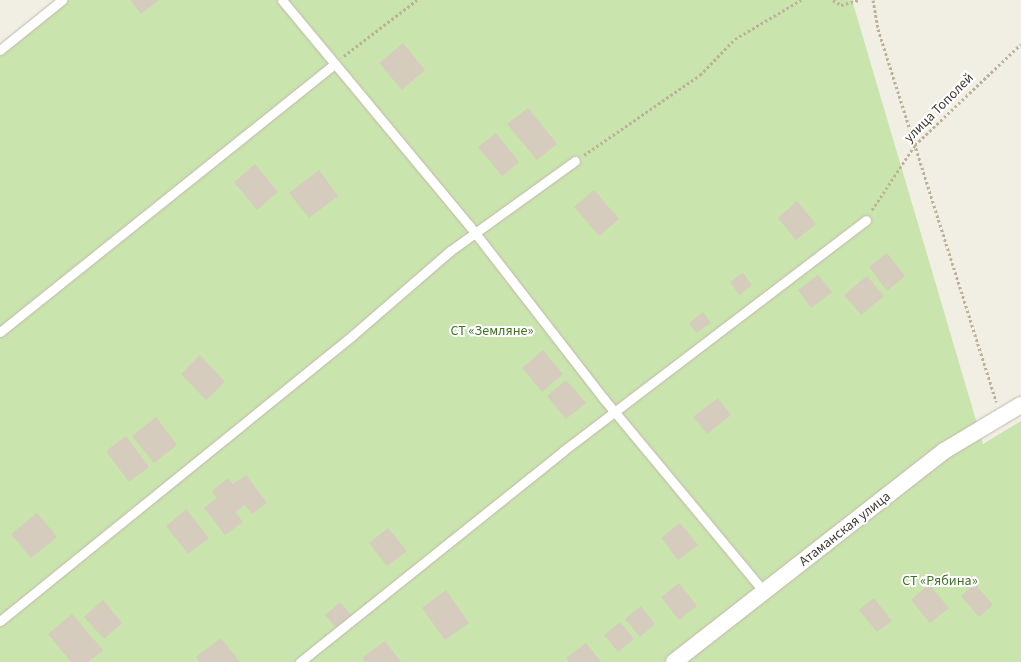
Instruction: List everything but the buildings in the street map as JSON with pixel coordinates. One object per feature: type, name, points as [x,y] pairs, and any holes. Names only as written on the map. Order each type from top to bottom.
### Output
[{"type":"street","name":"Атаманская улица","points":[[674,662],[944,451],[1021,404]]},
{"type":"lane","points":[[0,50],[62,0]]},
{"type":"lane","points":[[282,0],[474,232],[604,399],[765,592]]},
{"type":"lane","points":[[0,332],[335,64]]},
{"type":"lane","points":[[0,621],[353,335],[474,232],[575,161]]},
{"type":"lane","points":[[300,662],[563,451],[866,220]]},
{"type":"path","points":[[335,64],[417,0]]},
{"type":"path","points":[[575,161],[700,75],[735,39],[801,0]]},
{"type":"path","points":[[833,0],[841,5],[859,0]]},
{"type":"path","points":[[873,0],[878,29],[1000,416]]},
{"type":"path","name":"улица Тополей","points":[[866,220],[915,145],[1021,44]]},
{"type":"green space","name":"СТ «Земляне»","points":[[61,0],[852,0],[983,444],[1021,421],[1021,662],[0,662],[0,48]]},
{"type":"park label","name":"СТ «Рябина»","points":[[940,581]]}]
